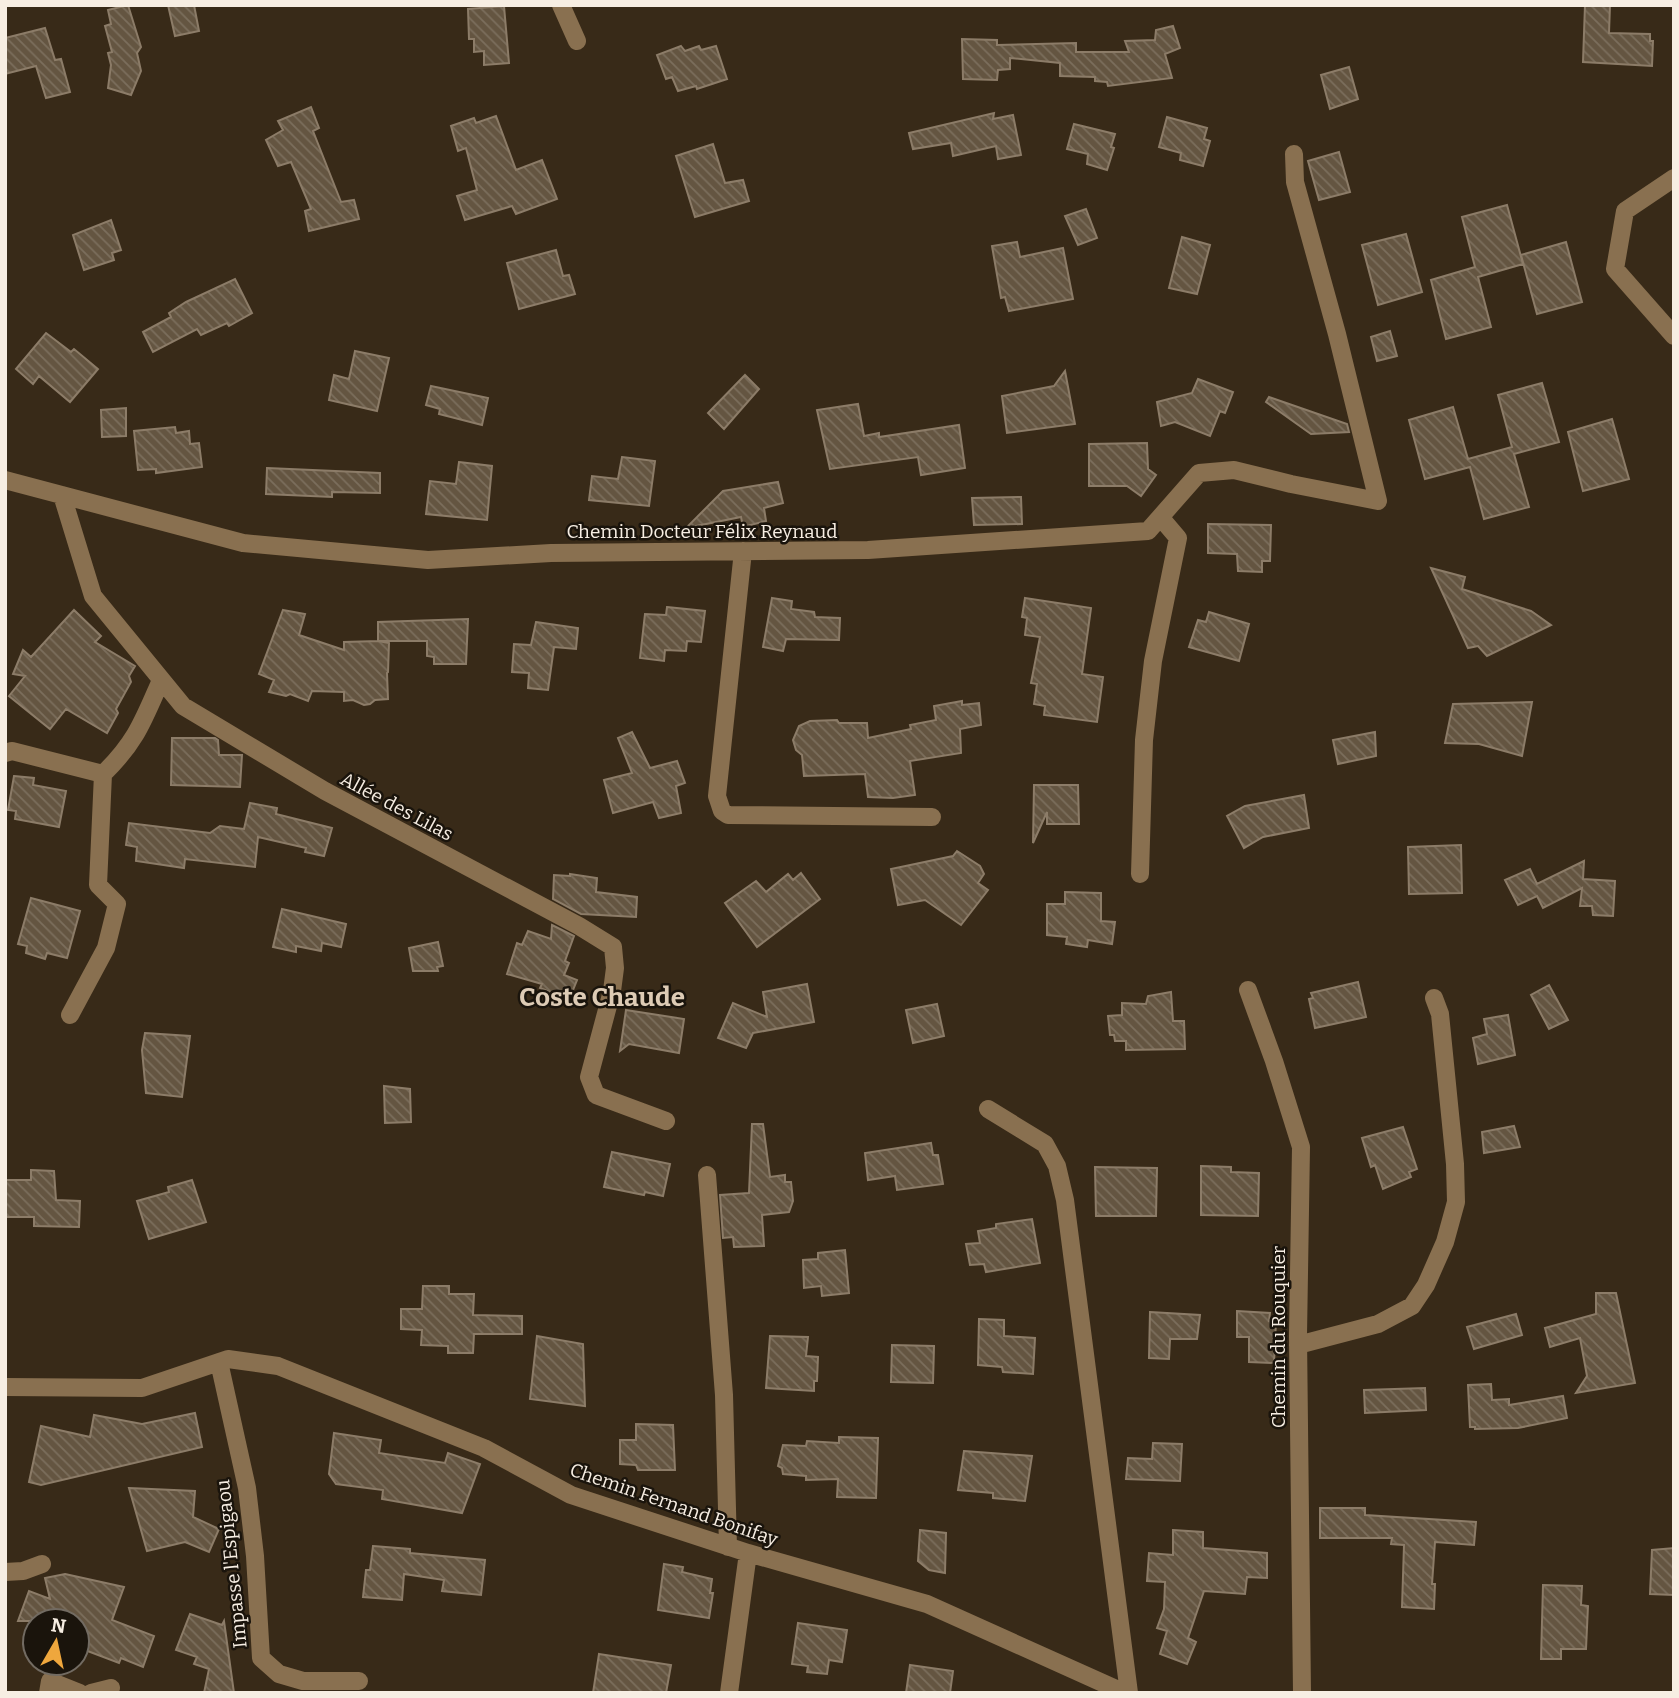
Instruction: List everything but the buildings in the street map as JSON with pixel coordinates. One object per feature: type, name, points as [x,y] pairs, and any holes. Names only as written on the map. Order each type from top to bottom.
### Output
[{"type":"street","points":[[561,5],[577,41]]},
{"type":"street","name":"Chemin Docteur Félix Reynaud","points":[[5,480],[243,542],[428,561],[551,553],[869,550],[1148,531],[1199,473],[1234,470],[1378,501],[1337,334],[1295,182],[1294,154]]},
{"type":"street","points":[[1674,178],[1625,211],[1615,269],[1674,336]]},
{"type":"street","name":"Allée des Lilas","points":[[62,495],[93,596],[183,706],[325,792],[579,926],[613,947],[615,968],[612,991],[589,1077],[596,1095],[666,1121]]},
{"type":"street","points":[[1140,874],[1144,740],[1153,661],[1178,538],[1161,518]]},
{"type":"street","points":[[743,551],[717,796],[722,811],[728,815],[932,817]]},
{"type":"street","points":[[70,1015],[106,948],[117,905],[97,884],[103,774],[136,736],[161,680]]},
{"type":"street","points":[[5,753],[12,751],[103,774]]},
{"type":"street","name":"Chemin du Rouquier","points":[[1248,990],[1301,1147],[1298,1345],[1302,1693]]},
{"type":"street","points":[[1298,1345],[1378,1324],[1412,1306],[1426,1285],[1445,1242],[1456,1202],[1455,1164],[1440,1014],[1434,998]]},
{"type":"street","points":[[988,1108],[1045,1144],[1060,1178],[1077,1290],[1127,1693]]},
{"type":"street","points":[[707,1175],[724,1395],[729,1547]]},
{"type":"street","name":"Chemin Fernand Bonifay","points":[[5,1387],[142,1388],[228,1359],[278,1366],[484,1448],[571,1495],[748,1553],[927,1604],[1127,1693]]},
{"type":"street","name":"Impasse l'Espigaou","points":[[219,1362],[247,1488],[255,1556],[261,1658],[279,1674],[303,1681],[359,1681]]},
{"type":"street","points":[[729,1693],[748,1553]]},
{"type":"street","points":[[5,1572],[23,1571],[42,1564]]},
{"type":"street","points":[[48,1693],[50,1681],[80,1693]]},
{"type":"street","points":[[91,1693],[111,1688]]},
{"type":"district","name":"Coste Chaude","points":[[602,997]]}]
